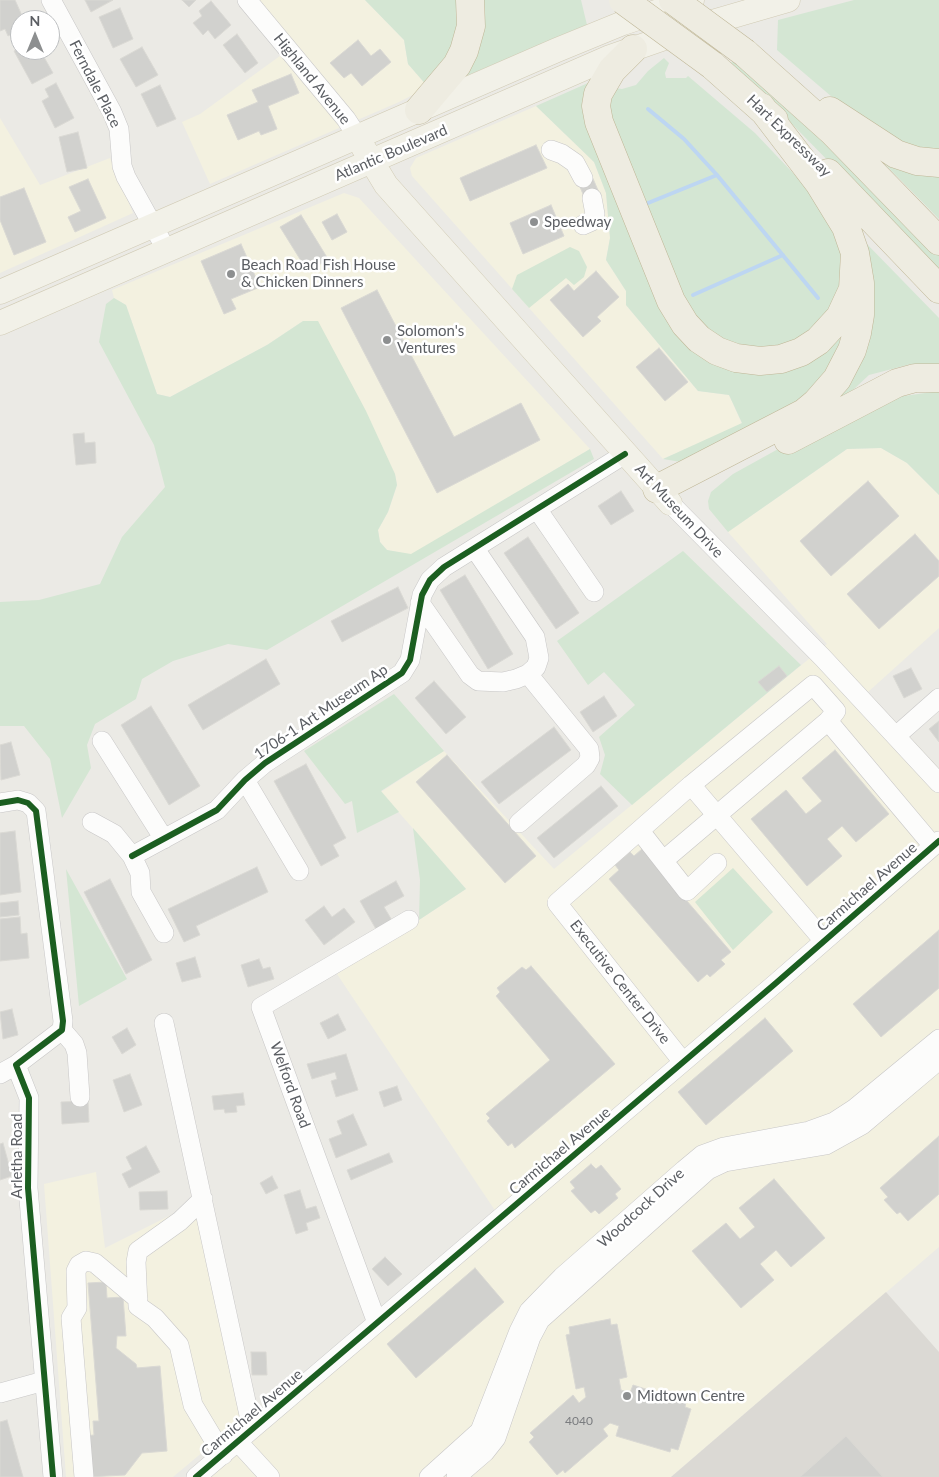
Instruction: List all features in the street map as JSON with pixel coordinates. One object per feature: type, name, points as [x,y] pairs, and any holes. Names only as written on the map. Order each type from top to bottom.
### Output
[{"type":"highway","points":[[419,110],[457,65],[464,52],[471,26],[470,0]]},
{"type":"highway","name":"Hart Expressway","points":[[623,0],[712,65],[761,107],[814,158],[939,289]]},
{"type":"highway","points":[[673,0],[745,53],[896,154],[917,161],[939,163]]},
{"type":"highway","points":[[633,49],[612,70],[598,94],[596,106],[599,122],[671,301],[685,324],[699,339],[717,351],[736,358],[752,360],[780,359],[801,352],[818,341],[844,310],[853,288],[855,254]]},
{"type":"highway","points":[[745,53],[832,130],[939,241]]},
{"type":"highway","points":[[663,496],[790,422],[816,403],[828,390],[844,366],[857,333],[861,299],[855,254],[846,227],[835,206],[796,151],[761,107]]},
{"type":"highway","points":[[663,496],[743,462],[822,423],[879,391],[915,378],[939,378]]},
{"type":"main road","name":"Atlantic Boulevard","points":[[0,292],[357,136],[623,23],[692,0]]},
{"type":"main road","name":"Atlantic Boulevard","points":[[0,323],[633,49],[702,25],[788,0]]},
{"type":"main road","name":"Highland Avenue","points":[[357,136],[371,161]]},
{"type":"main road","name":"Art Museum Drive","points":[[371,161],[386,185],[663,496]]},
{"type":"street","name":"Ferndale Place","points":[[51,0],[112,112],[119,129],[122,166],[167,251]]},
{"type":"street","name":"Highland Avenue","points":[[247,0],[346,119],[357,136]]},
{"type":"street","points":[[551,150],[575,163],[583,178]]},
{"type":"street","points":[[583,225],[592,221],[595,214],[592,198]]},
{"type":"street","name":"1706-1 Art Museum Ap","points":[[132,856],[217,810],[245,780],[288,747],[402,673],[410,660],[420,603],[430,580],[444,567],[625,454]]},
{"type":"street","name":"Art Museum Drive","points":[[663,496],[845,681],[939,783]]},
{"type":"street","points":[[537,509],[594,592]]},
{"type":"street","points":[[420,603],[470,675],[478,681],[503,682],[528,674],[536,667],[540,658],[535,637],[475,549]]},
{"type":"street","points":[[519,823],[586,765],[590,758],[589,748],[528,674]]},
{"type":"street","points":[[823,696],[845,681]]},
{"type":"street","points":[[664,860],[828,721],[836,711],[813,684],[691,785],[640,831],[687,891],[717,863]]},
{"type":"street","points":[[896,736],[939,698]]},
{"type":"street","points":[[828,721],[936,844]]},
{"type":"street","points":[[102,741],[164,840]]},
{"type":"street","points":[[245,780],[299,872]]},
{"type":"street","points":[[691,785],[824,941]]},
{"type":"street","points":[[0,803],[18,800],[28,803],[36,810],[63,1021],[62,1030],[74,1044],[77,1053],[80,1097]]},
{"type":"street","points":[[92,822],[114,834],[132,856],[140,873],[142,892],[164,933]]},
{"type":"street","name":"Executive Center Drive","points":[[640,831],[557,903],[683,1062]]},
{"type":"street","name":"Carmichael Avenue","points":[[196,1477],[936,844]]},
{"type":"street","name":"Welford Road","points":[[377,1324],[261,1007],[409,920]]},
{"type":"street","points":[[164,1023],[203,1199],[245,1435],[270,1477]]},
{"type":"street","name":"Arletha Road","points":[[53,1477],[28,1188],[31,1118],[29,1098],[8,1070],[62,1030]]},
{"type":"street","name":"Woodcock Drive","points":[[429,1477],[480,1431],[517,1334],[530,1311],[562,1277],[684,1170],[702,1155],[724,1147],[809,1131],[834,1122],[854,1109],[939,1039]]},
{"type":"street","name":"Woodcock Drive","points":[[456,1477],[485,1452],[496,1438],[531,1337],[540,1320],[702,1175],[725,1162],[826,1145],[862,1125],[939,1060]]},
{"type":"street","points":[[203,1199],[180,1221],[138,1251],[136,1262],[138,1306],[155,1318],[179,1345],[193,1405],[223,1455]]},
{"type":"street","points":[[84,1477],[71,1318],[77,1308],[76,1271],[79,1264],[86,1261],[94,1262],[138,1298]]},
{"type":"street","points":[[0,1393],[44,1381]]},
{"type":"shaded area","points":[[258,0],[365,0],[404,40],[408,64],[428,87],[399,102],[210,184],[182,122],[200,114],[295,45]]},
{"type":"shaded area","points":[[536,106],[594,162],[606,193],[610,238],[606,260],[626,291],[626,305],[698,391],[729,395],[742,424],[663,459],[412,176],[410,168],[416,158]]},
{"type":"shaded area","points":[[0,118],[40,185],[110,158],[133,213],[0,273]]},
{"type":"shaded area","points":[[344,193],[359,198],[590,449],[411,555],[387,550],[380,542],[378,530],[388,512],[397,485],[395,474],[303,321],[267,345],[170,397],[157,394],[126,305],[114,298],[112,290]]},
{"type":"shaded area","points":[[881,448],[907,463],[939,495],[939,628],[868,692],[939,768],[939,1247],[671,1477],[210,1477],[504,1224],[337,974],[466,889],[381,792],[444,751],[554,869],[827,644],[728,532],[847,449]]},
{"type":"shaded area","points":[[96,1172],[105,1248],[199,1201],[241,1420],[173,1477],[66,1477],[44,1184]]},
{"type":"shaded area","points":[[886,1292],[939,1352],[939,1477],[671,1477]]},
{"type":"green space","points":[[365,0],[463,0],[462,38],[428,87],[408,64],[404,40]]},
{"type":"green space","points":[[476,0],[581,0],[587,25],[464,77]]},
{"type":"green space","points":[[854,0],[939,0],[939,155],[918,154],[866,126],[777,50],[778,20]]},
{"type":"green space","points":[[664,58],[669,63],[665,73],[666,78],[686,78],[688,76],[755,133],[830,212],[849,263],[821,330],[755,354],[693,325],[604,107],[615,88],[622,89],[636,85],[648,71]]},
{"type":"green space","points":[[734,62],[782,96],[939,254],[939,274],[790,122],[725,63]]},
{"type":"green space","points":[[588,83],[596,83],[661,293],[738,364],[849,329],[815,394],[681,462],[663,459],[742,423],[729,395],[698,391],[626,305],[626,291],[606,260],[610,238],[606,193],[594,162],[536,106]]},
{"type":"green space","points":[[869,148],[939,168],[939,219]]},
{"type":"green space","points":[[863,240],[939,318],[939,366],[911,364],[869,375],[840,402],[826,405],[837,392]]},
{"type":"green space","points":[[570,247],[579,251],[587,267],[584,277],[574,285],[566,278],[529,308],[512,289],[517,275]]},
{"type":"green space","points":[[114,298],[126,305],[157,394],[170,397],[267,345],[303,321],[318,321],[366,411],[395,474],[397,485],[388,512],[378,530],[380,542],[387,550],[411,554],[590,449],[594,459],[267,650],[228,644],[173,661],[142,679],[136,699],[95,724],[87,745],[91,768],[62,818],[50,759],[24,726],[0,726],[0,602],[39,600],[100,584],[122,537],[165,487],[154,445],[99,342],[106,304]]},
{"type":"green space","points":[[939,391],[939,495],[907,463],[881,448],[847,449],[728,532],[709,509],[708,501],[711,492],[733,474],[780,448],[897,397]]},
{"type":"green space","points":[[683,551],[801,665],[632,805],[600,774],[605,755],[599,737],[635,705],[604,672],[588,685],[557,641]]},
{"type":"green space","points":[[394,694],[444,751],[381,791],[399,812],[357,833],[352,801],[345,804],[304,751]]},
{"type":"green space","points":[[413,828],[466,889],[419,920],[420,880]]},
{"type":"green space","points":[[733,868],[773,912],[733,950],[695,902]]},
{"type":"green space","points":[[66,869],[127,979],[79,1006]]},
{"type":"building","points":[[0,0],[15,0],[20,10],[10,10],[10,35],[8,36],[5,29],[0,31]]},
{"type":"building","points":[[85,0],[113,0],[91,12]]},
{"type":"building","points":[[182,0],[196,0],[189,7]]},
{"type":"building","points":[[211,1],[231,25],[215,39],[208,30],[203,35],[193,23],[202,16],[199,11]]},
{"type":"building","points":[[120,8],[133,39],[113,48],[99,17]]},
{"type":"building","points":[[237,34],[258,63],[245,73],[223,45]]},
{"type":"building","points":[[358,40],[371,56],[380,49],[391,62],[362,86],[351,73],[344,78],[330,63]]},
{"type":"building","points":[[142,47],[158,75],[136,87],[120,59]]},
{"type":"building","points":[[19,60],[46,60],[53,73],[32,84]]},
{"type":"building","points":[[291,74],[299,93],[268,106],[277,129],[261,135],[259,131],[238,140],[227,115],[258,102],[252,90]]},
{"type":"building","points":[[56,83],[74,118],[55,128],[42,101],[49,97],[45,89]]},
{"type":"building","points":[[160,85],[176,119],[157,127],[141,94]]},
{"type":"building","points":[[78,132],[87,168],[67,172],[59,137]]},
{"type":"building","points":[[536,145],[547,168],[470,201],[460,178]]},
{"type":"building","points":[[591,174],[600,195],[586,201],[577,180]]},
{"type":"building","points":[[88,179],[106,218],[75,232],[68,217],[81,211],[69,187]]},
{"type":"building","points":[[24,188],[46,242],[14,255],[0,220],[0,197]]},
{"type":"building","points":[[551,205],[564,236],[523,254],[510,223]]},
{"type":"building","points":[[337,214],[347,232],[332,240],[322,222]]},
{"type":"building","points":[[301,215],[328,259],[308,272],[280,227]]},
{"type":"building","name":"Beach Road Fish House & Chicken Dinners","points":[[241,244],[260,287],[231,299],[236,309],[224,314],[201,261]]},
{"type":"building","points":[[596,271],[619,297],[597,317],[601,321],[583,337],[550,300],[568,284],[574,291]]},
{"type":"building","points":[[377,290],[454,437],[521,403],[540,440],[437,493],[341,308]]},
{"type":"building","points":[[659,348],[688,382],[665,401],[636,367]]},
{"type":"building","points":[[84,433],[85,443],[95,442],[96,463],[76,465],[73,434]]},
{"type":"building","points":[[868,481],[899,516],[831,576],[800,541]]},
{"type":"building","points":[[621,491],[634,511],[611,525],[598,506]]},
{"type":"building","points":[[915,534],[939,561],[939,576],[879,629],[847,594]]},
{"type":"building","points":[[528,537],[579,613],[556,629],[504,553]]},
{"type":"building","points":[[465,575],[513,654],[488,669],[440,590]]},
{"type":"building","points":[[398,587],[408,608],[342,642],[331,621]]},
{"type":"building","points":[[266,659],[280,684],[203,730],[188,705]]},
{"type":"building","points":[[779,666],[787,676],[767,692],[758,682]]},
{"type":"building","points":[[911,668],[922,689],[904,698],[893,676]]},
{"type":"building","points":[[434,681],[466,717],[446,734],[415,698]]},
{"type":"building","points":[[604,696],[617,716],[593,732],[580,712]]},
{"type":"building","points":[[151,706],[200,786],[169,805],[121,725]]},
{"type":"building","points":[[939,721],[939,742],[929,729]]},
{"type":"building","points":[[554,727],[571,750],[499,804],[481,782]]},
{"type":"building","points":[[11,742],[20,775],[1,780],[0,745]]},
{"type":"building","points":[[835,750],[889,814],[856,842],[842,826],[827,839],[842,856],[807,886],[751,819],[786,790],[806,814],[822,801],[802,778]]},
{"type":"building","points":[[447,755],[536,856],[505,883],[416,782]]},
{"type":"building","points":[[306,764],[346,838],[333,845],[339,856],[321,866],[274,781]]},
{"type":"building","points":[[601,786],[618,806],[554,858],[537,838]]},
{"type":"building","points":[[15,831],[21,892],[0,895],[0,833]]},
{"type":"building","points":[[642,849],[731,952],[721,960],[725,964],[710,977],[707,974],[698,982],[609,879],[619,870],[615,865],[630,852],[634,856]]},
{"type":"building","points":[[257,867],[268,892],[196,926],[200,935],[184,942],[168,909]]},
{"type":"building","points":[[110,879],[152,960],[126,974],[84,892]]},
{"type":"building","points":[[396,881],[404,896],[384,907],[393,922],[377,931],[360,901]]},
{"type":"building","points":[[18,901],[19,915],[0,917],[0,903]]},
{"type":"building","points":[[324,906],[332,917],[344,908],[355,922],[324,945],[305,920]]},
{"type":"building","points":[[20,917],[21,934],[27,933],[29,958],[0,961],[0,919]]},
{"type":"building","points":[[939,930],[939,988],[881,1037],[853,1004]]},
{"type":"building","points":[[195,957],[201,977],[182,982],[176,963]]},
{"type":"building","points":[[259,959],[263,969],[270,967],[274,979],[248,987],[241,965]]},
{"type":"building","points":[[531,966],[615,1064],[515,1148],[512,1143],[508,1146],[487,1121],[490,1118],[486,1114],[550,1060],[496,996],[500,992],[497,988],[522,967],[526,970]]},
{"type":"building","points":[[12,1009],[18,1035],[3,1039],[0,1012]]},
{"type":"building","points":[[338,1014],[346,1030],[328,1039],[320,1023]]},
{"type":"building","points":[[765,1018],[793,1051],[706,1125],[678,1092]]},
{"type":"building","points":[[127,1028],[136,1045],[122,1054],[112,1037]]},
{"type":"building","points":[[346,1054],[358,1090],[336,1097],[331,1081],[337,1079],[335,1072],[312,1079],[307,1064]]},
{"type":"building","points":[[130,1074],[142,1105],[124,1112],[113,1080]]},
{"type":"building","points":[[397,1086],[402,1100],[384,1107],[379,1092]]},
{"type":"building","points":[[243,1093],[245,1105],[236,1106],[237,1112],[225,1113],[224,1109],[214,1110],[212,1096]]},
{"type":"building","points":[[88,1101],[89,1122],[62,1124],[61,1102]]},
{"type":"building","points":[[353,1114],[367,1145],[336,1158],[329,1139],[342,1134],[337,1121]]},
{"type":"building","points":[[939,1136],[939,1194],[908,1221],[900,1212],[897,1214],[884,1200],[888,1197],[880,1188]]},
{"type":"building","points":[[3,1143],[12,1176],[0,1180],[0,1144]]},
{"type":"building","points":[[146,1146],[160,1172],[129,1188],[122,1174],[132,1169],[126,1157]]},
{"type":"building","points":[[389,1153],[393,1162],[351,1180],[347,1170]]},
{"type":"building","points":[[591,1164],[596,1169],[601,1165],[621,1189],[615,1194],[618,1198],[599,1214],[595,1210],[591,1213],[571,1191],[575,1188],[570,1182]]},
{"type":"building","points":[[272,1176],[278,1188],[266,1194],[260,1183]]},
{"type":"building","points":[[774,1179],[825,1238],[791,1267],[776,1250],[760,1264],[774,1280],[741,1308],[692,1251],[726,1223],[740,1239],[755,1227],[739,1208]]},
{"type":"building","points":[[300,1190],[306,1209],[316,1206],[320,1218],[306,1223],[308,1230],[296,1234],[284,1195]]},
{"type":"building","points":[[167,1191],[168,1209],[140,1210],[139,1192]]},
{"type":"building","points":[[385,1257],[402,1274],[388,1286],[372,1269]]},
{"type":"building","points":[[475,1268],[504,1302],[416,1378],[387,1344]]},
{"type":"building","points":[[106,1282],[107,1298],[123,1297],[126,1336],[117,1336],[116,1348],[136,1364],[137,1368],[160,1366],[167,1451],[142,1453],[125,1475],[87,1477],[84,1436],[94,1435],[93,1421],[99,1421],[88,1283]]},
{"type":"building","name":"Midtown Centre","points":[[610,1319],[611,1325],[617,1324],[627,1377],[619,1379],[621,1390],[630,1393],[633,1385],[686,1402],[685,1407],[691,1409],[678,1450],[671,1448],[670,1452],[616,1436],[619,1426],[610,1423],[603,1429],[608,1436],[565,1473],[563,1470],[557,1475],[529,1442],[534,1437],[530,1433],[573,1395],[579,1403],[586,1397],[584,1387],[576,1389],[566,1335],[570,1334],[569,1327]]},
{"type":"building","points":[[251,1352],[266,1352],[267,1375],[252,1375]]},
{"type":"building","points":[[7,1420],[23,1477],[0,1477],[0,1422]]},
{"type":"building","points":[[846,1436],[883,1477],[800,1477]]},
{"type":"waterway","points":[[648,109],[684,139],[717,175],[818,298]]},
{"type":"waterway","points":[[648,203],[717,175]]},
{"type":"waterway","points":[[693,295],[783,255]]},
{"type":"cycle path","points":[[132,856],[217,810],[245,780],[265,763],[402,673],[410,660],[422,595],[430,580],[444,567],[625,454]]},
{"type":"cycle path","points":[[0,803],[18,800],[28,803],[36,811],[63,1021],[62,1030],[16,1065],[29,1098],[28,1188],[53,1477]]},
{"type":"cycle path","points":[[196,1477],[776,983],[939,841]]},
{"type":"place","name":"Speedway","points":[[534,222]]},
{"type":"place","name":"Beach Road Fish House & Chicken Dinners","points":[[231,274]]},
{"type":"place","name":"Solomon's Ventures","points":[[387,340]]},
{"type":"place","name":"Midtown Centre","points":[[627,1396]]}]
